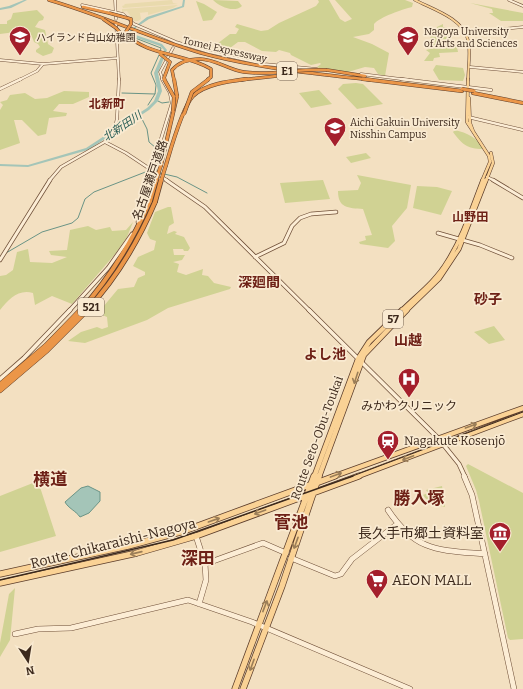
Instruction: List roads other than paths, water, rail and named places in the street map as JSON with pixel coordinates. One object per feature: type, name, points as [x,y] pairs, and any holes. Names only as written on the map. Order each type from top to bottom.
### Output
[{"type":"highway","name":"Tomei Expressway","points":[[49,0],[128,26],[190,50],[250,64],[306,73],[462,90]]},
{"type":"highway","name":"Tomei Expressway","points":[[56,0],[91,10],[128,26]]},
{"type":"highway","points":[[56,0],[131,19],[131,24],[125,33],[128,38],[161,52],[204,64],[211,69],[211,77],[192,92],[184,114]]},
{"type":"highway","points":[[80,9],[103,20],[128,40],[168,59],[169,65],[164,78],[174,97],[173,111]]},
{"type":"highway","name":"Tomei Expressway","points":[[136,29],[191,48],[254,63],[306,71],[423,83],[523,102]]},
{"type":"highway","points":[[173,111],[176,90],[172,72],[174,67],[185,61],[210,60],[235,70],[248,73],[312,69],[423,83]]},
{"type":"highway","points":[[184,114],[193,96],[202,90],[274,74],[296,74],[444,88]]},
{"type":"highway","name":"名古屋瀬戸道路","points":[[0,390],[55,343],[94,304],[129,255],[143,230],[152,201],[173,111]]},
{"type":"highway","name":"名古屋瀬戸道路","points":[[0,385],[50,342],[99,290],[128,248],[139,230],[152,201],[184,114]]},
{"type":"main road","points":[[416,0],[453,20],[466,33]]},
{"type":"main road","name":"57","points":[[466,33],[470,40],[468,87]]},
{"type":"main road","name":"Route Seto-Obu-Toukai","points":[[235,689],[311,484],[360,360],[369,342],[436,277],[447,263],[461,240],[490,161],[487,151],[468,127],[468,40],[466,33]]},
{"type":"main road","name":"57","points":[[461,240],[493,163],[491,153],[474,132],[468,117]]},
{"type":"main road","name":"57","points":[[319,482],[328,451],[360,360]]},
{"type":"main road","name":"Route Chikaraishi-Nagoya","points":[[0,574],[128,546],[177,533],[246,510],[311,484],[523,408]]},
{"type":"main road","name":"Route Chikaraishi-Nagoya","points":[[0,583],[144,551],[196,536],[315,493],[523,414]]},
{"type":"main road","name":"Route Seto-Obu-Toukai","points":[[243,689],[319,482]]},
{"type":"street","points":[[115,0],[116,19]]},
{"type":"street","points":[[509,0],[523,6]]},
{"type":"street","points":[[82,5],[125,15],[129,21],[134,24],[176,42],[222,54],[287,67],[327,69],[491,90]]},
{"type":"street","points":[[0,260],[55,172],[68,162],[105,142],[112,135],[115,127],[120,92],[116,23]]},
{"type":"street","points":[[466,33],[523,27]]},
{"type":"street","points":[[0,379],[44,338],[93,285],[125,245],[139,221],[146,200],[152,170],[172,103],[170,93],[164,84],[160,72],[172,48]]},
{"type":"street","points":[[0,60],[43,64],[118,58]]},
{"type":"street","points":[[0,90],[38,71],[43,64]]},
{"type":"street","points":[[470,67],[523,72]]},
{"type":"street","points":[[468,117],[523,130]]},
{"type":"street","points":[[105,142],[152,170],[197,201],[438,438],[458,464],[470,488],[514,689]]},
{"type":"street","points":[[487,177],[523,198]]},
{"type":"street","points":[[255,257],[279,246],[285,241],[292,226],[299,218],[314,214],[336,212]]},
{"type":"street","points":[[438,233],[512,258]]},
{"type":"street","points":[[388,510],[396,525],[426,547],[446,552],[485,554]]},
{"type":"street","points":[[291,558],[335,576],[341,574],[352,559],[396,525]]},
{"type":"street","points":[[196,536],[207,574],[206,584],[198,604]]},
{"type":"street","points":[[205,564],[263,543],[286,553]]},
{"type":"street","points":[[15,634],[38,629],[71,628],[188,600],[258,625],[410,689]]},
{"type":"waterway","points":[[0,9],[10,7],[26,0]]},
{"type":"waterway","name":"北新田川","points":[[0,165],[28,166],[87,149],[148,109],[156,101],[160,91],[156,73],[166,50],[161,45],[132,35],[130,31],[148,18],[183,6],[184,0]]},
{"type":"waterway","name":"北新田川","points":[[130,36],[161,48],[160,52]]},
{"type":"waterway","points":[[155,94],[156,85],[151,73],[159,55]]},
{"type":"waterway","points":[[122,93],[155,94]]},
{"type":"waterway","points":[[148,105],[155,94]]},
{"type":"waterway","points":[[156,100],[162,103],[169,102]]},
{"type":"waterway","points":[[140,115],[147,129],[149,142],[156,148]]},
{"type":"waterway","points":[[156,166],[160,151]]},
{"type":"waterway","points":[[6,253],[42,232],[72,223],[78,218],[85,199],[94,192],[148,171]]},
{"type":"waterway","points":[[160,173],[177,177],[207,193]]},
{"type":"tram line","points":[[350,477],[523,412]]},
{"type":"tram line","points":[[0,580],[173,540],[353,476]]},
{"type":"place","name":"ハイランド白山幼稚園","points":[[20,56]]},
{"type":"place","name":"Nagoya University of Arts and Sciences","points":[[408,56]]},
{"type":"place","name":"Aichi Gakuin University Nisshin Campus","points":[[335,148]]},
{"type":"place","name":"みかわクリニック","points":[[409,398]]},
{"type":"place","name":"Nagakute Kosenjō","points":[[388,460]]},
{"type":"place","name":"長久手市郷土資料室","points":[[500,552]]},
{"type":"place","name":"AEON MALL","points":[[377,600]]},
{"type":"district","name":"北新町","points":[[107,104]]},
{"type":"district","name":"山野田","points":[[470,217]]},
{"type":"district","name":"深廻間","points":[[259,282]]},
{"type":"district","name":"砂子","points":[[488,299]]},
{"type":"district","name":"山越","points":[[408,340]]},
{"type":"district","name":"よし池","points":[[325,354]]},
{"type":"district","name":"横道","points":[[50,479]]},
{"type":"district","name":"勝入塚","points":[[419,498]]},
{"type":"district","name":"菅池","points":[[291,522]]},
{"type":"district","name":"深田","points":[[198,558]]}]
